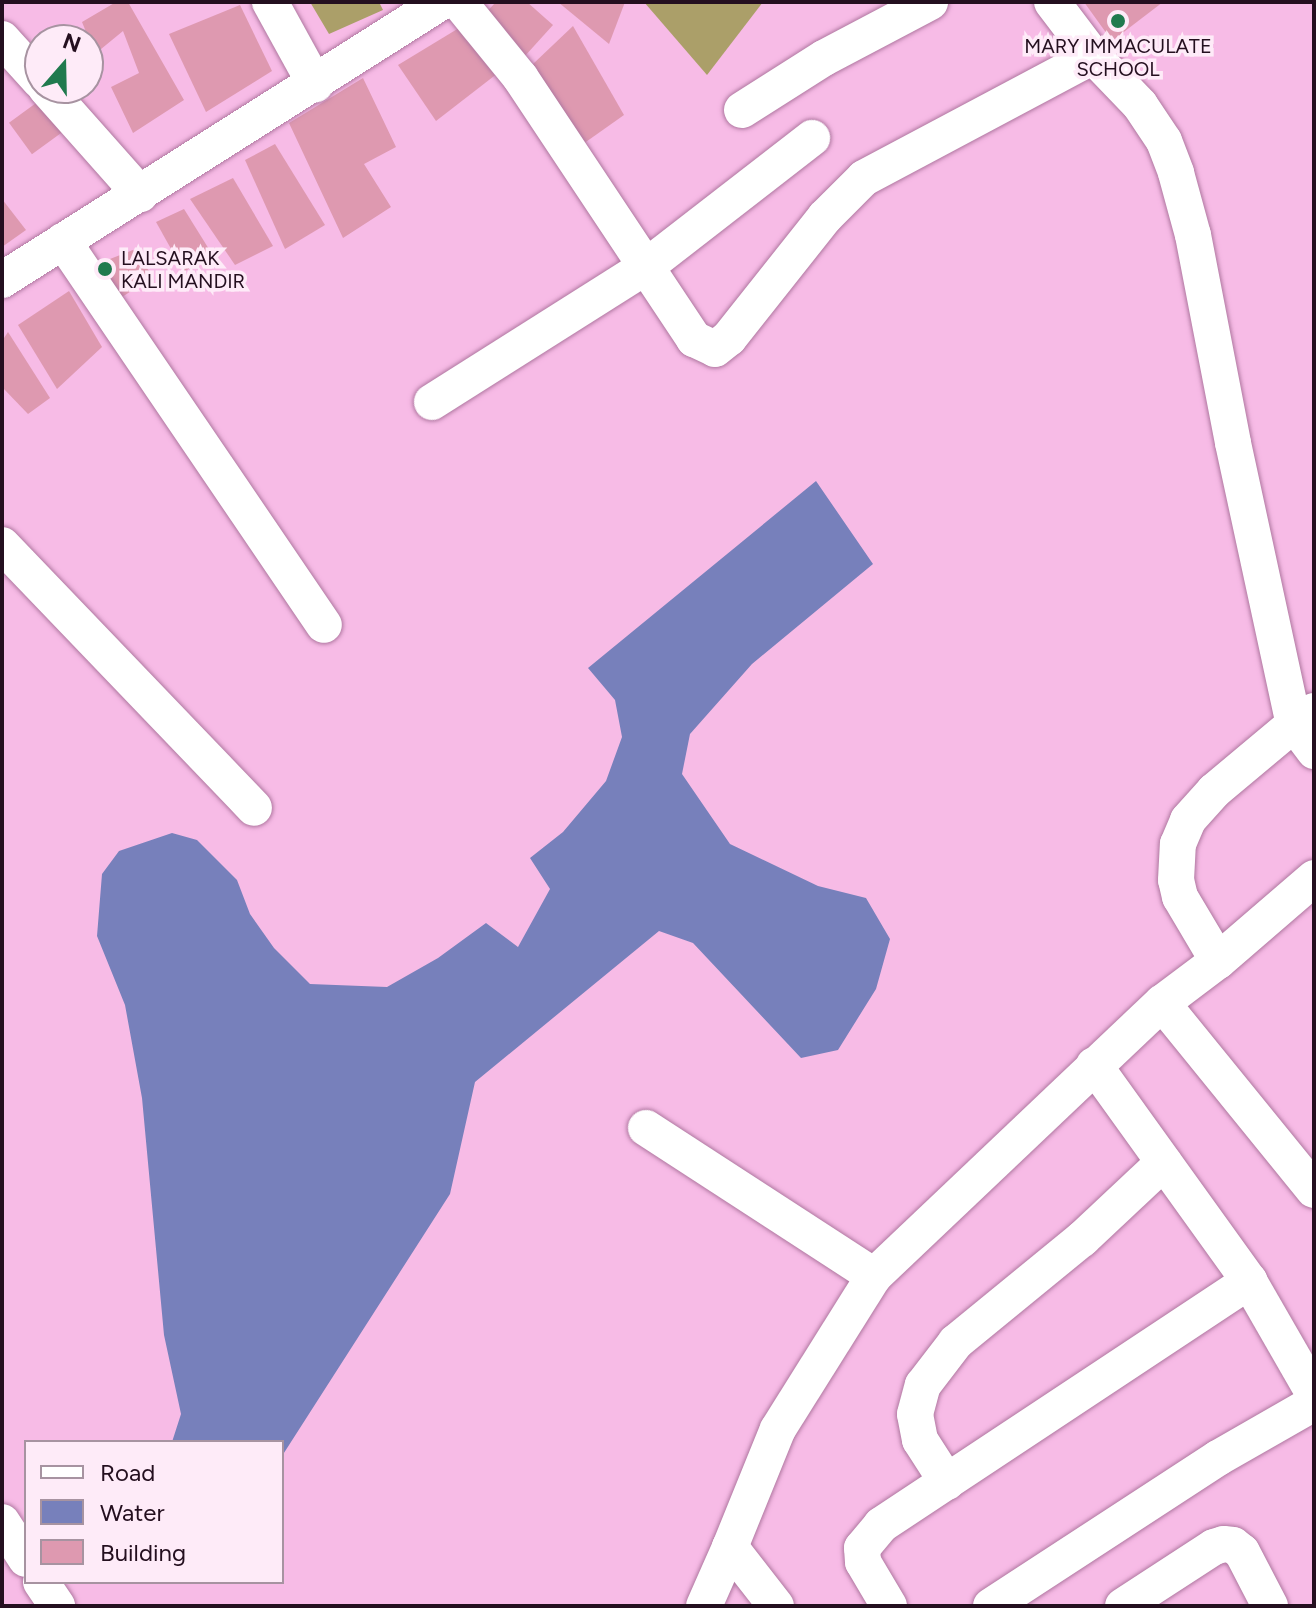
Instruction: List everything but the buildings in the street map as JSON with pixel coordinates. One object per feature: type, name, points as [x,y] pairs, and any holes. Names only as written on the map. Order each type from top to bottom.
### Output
[{"type":"street","points":[[270,2],[315,84]]},
{"type":"street","points":[[2,280],[441,2]]},
{"type":"street","points":[[459,2],[520,77],[694,339],[715,349],[729,338],[825,217],[864,178],[1093,56]]},
{"type":"street","points":[[742,110],[824,58],[930,2]]},
{"type":"street","points":[[1052,2],[1093,56],[1140,105],[1164,141],[1176,173],[1193,235],[1233,443],[1307,729],[1214,791],[1188,820],[1178,844],[1175,863],[1180,897],[1218,961]]},
{"type":"street","points":[[2,39],[24,63]]},
{"type":"street","points":[[60,104],[140,194]]},
{"type":"street","points":[[432,402],[647,266],[812,138]]},
{"type":"street","points":[[63,241],[324,625]]},
{"type":"street","points":[[2,545],[254,808]]},
{"type":"street","points":[[704,1606],[778,1429],[874,1276],[1162,1003],[1218,961],[1314,878]]},
{"type":"street","points":[[1162,1003],[1314,1190]]},
{"type":"street","points":[[1094,1065],[1249,1281],[1314,1394]]},
{"type":"street","points":[[646,1128],[874,1276]]},
{"type":"street","points":[[947,1482],[920,1440],[915,1414],[923,1385],[956,1342],[1082,1239],[1164,1162]]},
{"type":"street","points":[[889,1606],[863,1562],[862,1548],[881,1525],[1249,1281]]},
{"type":"street","points":[[991,1606],[1218,1458],[1314,1403]]},
{"type":"street","points":[[2,1522],[24,1556]]},
{"type":"street","points":[[1125,1605],[1224,1544],[1233,1545],[1242,1552],[1270,1606]]},
{"type":"street","points":[[730,1547],[776,1606]]},
{"type":"street","points":[[42,1584],[57,1606]]},
{"type":"shaded area","points":[[310,2],[379,2],[383,10],[329,34]]},
{"type":"shaded area","points":[[644,2],[763,2],[707,75]]},
{"type":"water","points":[[816,481],[873,564],[752,664],[690,734],[682,774],[730,844],[818,886],[866,898],[890,939],[876,989],[838,1050],[801,1058],[693,943],[659,931],[475,1082],[450,1194],[284,1453],[284,1440],[173,1440],[181,1414],[164,1335],[142,1098],[125,1005],[97,936],[102,874],[119,851],[172,833],[197,840],[237,880],[250,914],[274,948],[310,984],[387,987],[438,958],[486,923],[518,947],[550,889],[530,858],[563,832],[606,781],[622,737],[615,700],[588,668]]},
{"type":"place","name":"MARY IMMACULATE SCHOOL","points":[[1118,21]]},
{"type":"place","name":"LALSARAK KALI MANDIR","points":[[105,269]]}]
